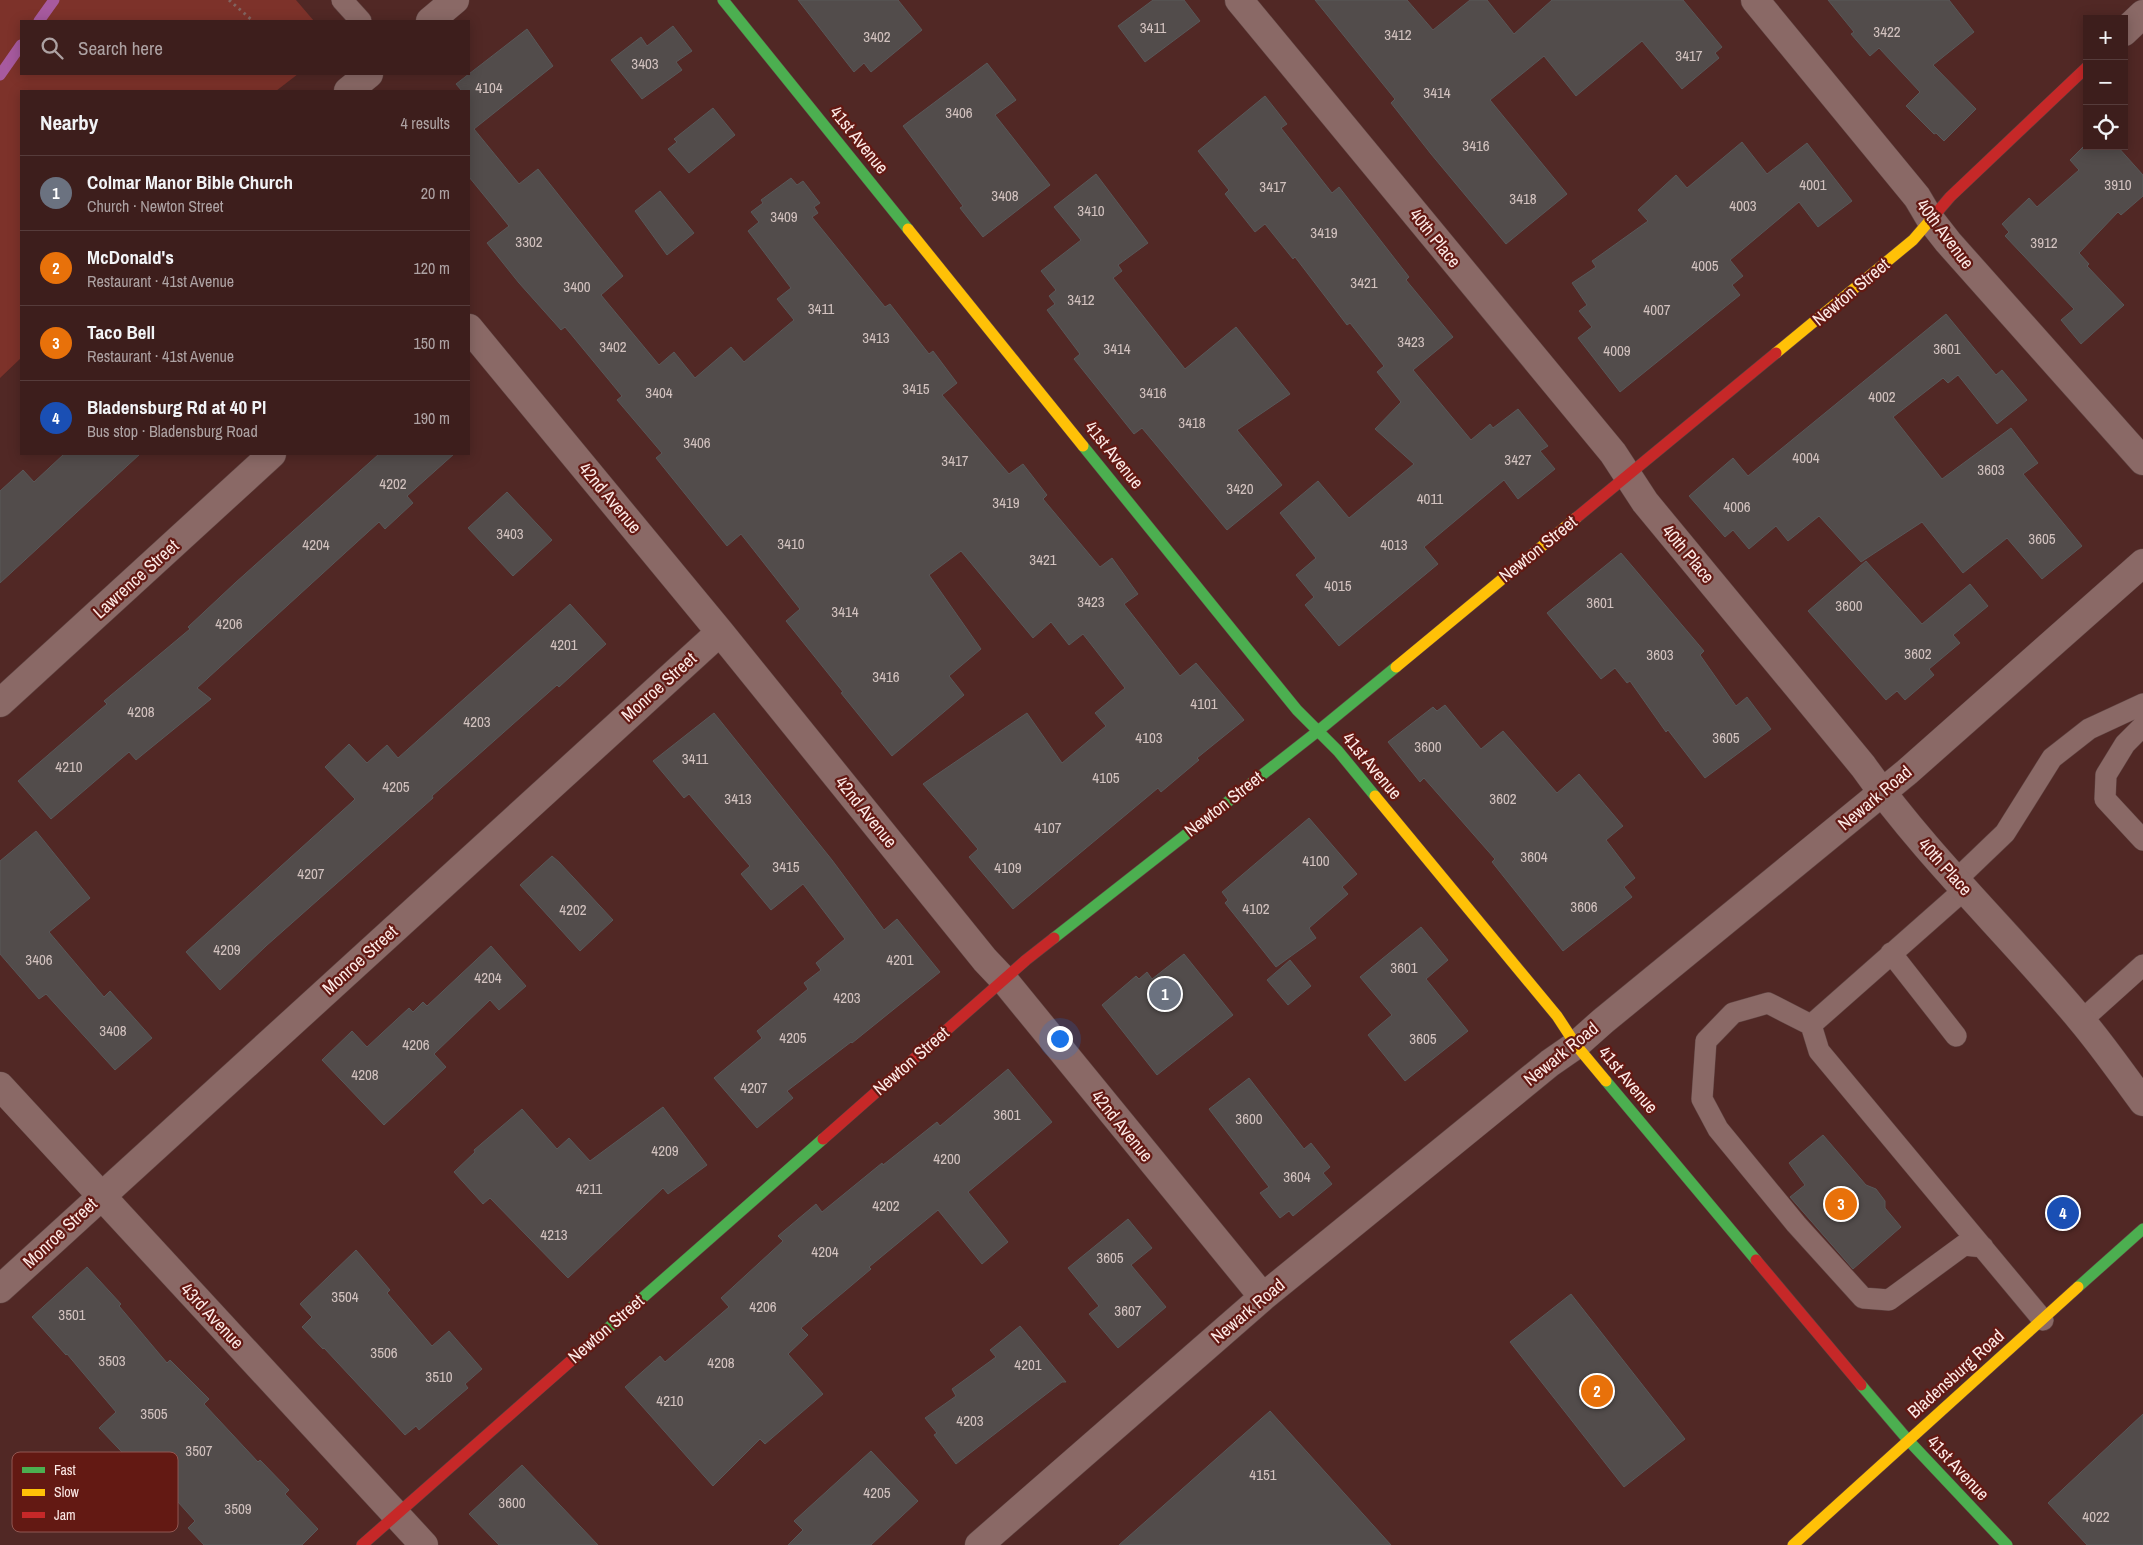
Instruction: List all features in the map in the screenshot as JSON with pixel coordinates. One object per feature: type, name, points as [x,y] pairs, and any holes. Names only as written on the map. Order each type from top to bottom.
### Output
[{"type":"street","points":[[431,20],[455,0]]},
{"type":"street","name":"41st Avenue","points":[[723,0],[1297,710],[1338,751],[1557,1016],[1576,1045],[1908,1440],[2007,1545]]},
{"type":"street","name":"40th Place","points":[[1239,0],[1606,446],[1645,502],[1863,766],[1882,793],[2082,1020],[2143,1102]]},
{"type":"street","name":"40th Avenue","points":[[1755,0],[1917,197],[1930,219],[1948,242],[2143,461]]},
{"type":"street","points":[[2128,28],[2143,14]]},
{"type":"street","name":"Newton Street","points":[[362,1545],[1004,980],[1318,730],[1912,240],[1950,197],[2083,71]]},
{"type":"street","points":[[349,90],[367,75]]},
{"type":"street","name":"42nd Avenue","points":[[470,329],[720,632],[979,953],[1004,980],[1263,1297]]},
{"type":"street","name":"Lawrence Street","points":[[0,703],[271,455]]},
{"type":"street","name":"Newark Road","points":[[979,1545],[1263,1297],[1550,1063],[1576,1045],[1882,793],[2143,563]]},
{"type":"street","name":"Monroe Street","points":[[0,1289],[720,632]]},
{"type":"street","name":"43rd Avenue","points":[[0,1086],[424,1545]]},
{"type":"street","name":"Bladensburg Road","points":[[1793,1545],[2143,1229]]},
{"type":"lane","points":[[342,0],[360,20]]},
{"type":"lane","points":[[1811,1024],[1891,953],[1961,884],[2005,833],[2052,758],[2090,728],[2143,704]]},
{"type":"lane","points":[[2143,726],[2125,744],[2106,775],[2105,798],[2143,840]]},
{"type":"lane","points":[[1891,953],[1956,1036]]},
{"type":"lane","points":[[2082,1020],[2143,965]]},
{"type":"lane","points":[[1983,1248],[1964,1245],[1889,1300],[1863,1298],[1796,1224],[1718,1130],[1702,1099],[1706,1041],[1733,1013],[1768,1003],[1811,1024],[1819,1051],[2043,1320]]},
{"type":"path","points":[[229,0],[252,20]]},
{"type":"shaded area","points":[[0,0],[296,0],[313,20],[20,20],[20,75],[297,75],[277,90],[20,90],[20,359],[0,378]]},
{"type":"building","points":[[798,0],[898,0],[922,30],[871,72],[864,63],[854,72]]},
{"type":"building","points":[[1153,0],[1184,0],[1200,21],[1145,62],[1118,26]]},
{"type":"building","points":[[1315,0],[1407,0],[1433,30],[1470,0],[1487,0],[1514,34],[1552,0],[1683,0],[1722,47],[1715,53],[1719,58],[1682,89],[1642,41],[1576,96],[1544,56],[1490,100],[1567,194],[1506,244],[1391,103],[1395,99]]},
{"type":"building","points":[[1828,0],[1949,0],[1974,32],[1933,65],[1976,109],[1944,141],[1936,133],[1934,134],[1906,106],[1920,92],[1879,48],[1870,56],[1851,34],[1854,32]]},
{"type":"building","points":[[673,26],[692,51],[676,62],[682,70],[642,99],[611,60],[641,37],[647,46]]},
{"type":"building","points":[[527,29],[553,66],[474,129],[519,184],[538,169],[623,276],[601,295],[659,365],[674,352],[695,378],[731,347],[744,362],[794,320],[777,299],[791,288],[748,231],[759,222],[751,212],[763,203],[761,200],[791,178],[797,185],[803,181],[820,203],[814,207],[818,213],[812,217],[885,307],[890,304],[929,354],[933,351],[957,383],[942,395],[1009,474],[1023,464],[1047,495],[1043,499],[1100,567],[1112,558],[1138,594],[1124,604],[1180,676],[1196,663],[1244,720],[1197,758],[1199,760],[1161,792],[1158,788],[1013,909],[969,857],[978,849],[923,784],[1027,713],[1062,763],[1106,726],[1095,713],[1125,688],[1083,634],[1069,645],[1051,622],[1033,638],[961,551],[929,575],[981,649],[949,676],[964,695],[892,756],[786,621],[800,609],[741,534],[727,546],[656,458],[662,453],[617,400],[622,396],[565,327],[561,330],[519,283],[487,243],[509,226],[470,178],[470,90],[461,90],[456,84]]},
{"type":"building","points":[[987,63],[1016,100],[995,115],[1050,185],[983,237],[960,208],[963,206],[903,126]]},
{"type":"building","points":[[1265,96],[1287,124],[1281,128],[1332,193],[1339,187],[1409,277],[1406,280],[1453,337],[1413,370],[1471,440],[1490,424],[1493,428],[1518,409],[1548,446],[1540,451],[1555,469],[1518,499],[1504,480],[1424,547],[1438,564],[1339,646],[1305,605],[1314,597],[1296,575],[1316,558],[1280,513],[1318,481],[1349,518],[1414,464],[1375,429],[1401,402],[1377,372],[1384,366],[1350,323],[1347,325],[1295,257],[1293,259],[1265,224],[1255,232],[1225,194],[1229,190],[1198,151]]},
{"type":"building","points":[[713,108],[735,135],[689,173],[668,149],[677,142],[674,139]]},
{"type":"building","points":[[1742,142],[1767,174],[1807,143],[1852,201],[1818,227],[1799,202],[1730,260],[1743,276],[1732,285],[1740,295],[1620,392],[1578,338],[1592,327],[1579,311],[1587,305],[1572,283],[1596,267],[1592,261],[1648,221],[1638,210],[1676,175],[1687,188]]},
{"type":"building","points":[[2083,147],[2083,150],[2121,150],[2143,175],[2143,196],[2121,215],[2118,212],[2079,253],[2089,264],[2087,266],[2124,305],[2081,344],[2061,320],[2074,309],[2005,236],[2009,232],[2002,224],[2029,198],[2037,207],[2079,170],[2070,160]]},
{"type":"building","points":[[1096,174],[1148,243],[1118,265],[1122,271],[1113,278],[1185,369],[1236,327],[1290,394],[1237,430],[1282,485],[1227,530],[1142,428],[1134,434],[1074,359],[1080,354],[1047,310],[1055,304],[1049,296],[1056,290],[1041,271],[1081,240],[1054,207]]},
{"type":"building","points":[[660,191],[694,233],[667,255],[635,211]]},
{"type":"building","points":[[1946,314],[1996,375],[2002,370],[2027,400],[1997,424],[1958,375],[1948,383],[1943,378],[1893,417],[1942,479],[2011,428],[2038,463],[2023,474],[2082,546],[2042,579],[2007,538],[1963,573],[1922,522],[1861,562],[1819,516],[1788,541],[1776,526],[1749,549],[1733,530],[1725,537],[1689,496],[1733,458],[1748,476]]},
{"type":"building","points":[[63,455],[139,455],[0,583],[0,491],[23,470],[34,482]]},
{"type":"building","points":[[378,455],[453,455],[407,496],[413,503],[385,529],[379,522],[197,688],[211,699],[136,760],[129,752],[51,819],[18,781],[107,704],[104,701],[190,629],[188,627]]},
{"type":"building","points":[[507,492],[552,540],[513,576],[468,528]]},
{"type":"building","points":[[1621,553],[1704,651],[1700,655],[1736,706],[1747,697],[1771,729],[1705,778],[1668,730],[1666,732],[1630,681],[1627,683],[1615,668],[1601,679],[1547,613]]},
{"type":"building","points":[[1866,561],[1922,624],[1970,584],[1988,606],[1953,635],[1960,643],[1929,669],[1934,675],[1905,700],[1897,691],[1886,700],[1808,611]]},
{"type":"building","points":[[570,604],[606,644],[432,796],[433,798],[266,946],[220,990],[186,952],[355,799],[325,767],[349,744],[367,763],[387,745],[398,758]]},
{"type":"building","points":[[1445,705],[1481,749],[1503,731],[1557,793],[1579,774],[1623,826],[1606,840],[1635,878],[1624,887],[1632,897],[1563,951],[1492,862],[1495,859],[1424,778],[1420,782],[1388,742],[1433,707],[1437,711]]},
{"type":"building","points":[[714,713],[832,860],[884,930],[897,919],[940,972],[852,1043],[787,1091],[793,1098],[757,1128],[714,1078],[762,1038],[757,1031],[808,989],[804,983],[821,970],[816,963],[845,939],[803,884],[771,910],[741,874],[750,866],[689,794],[684,798],[653,761]]},
{"type":"building","points":[[1309,818],[1357,874],[1342,887],[1348,894],[1309,928],[1316,938],[1276,967],[1225,903],[1228,900],[1222,892]]},
{"type":"building","points":[[36,831],[90,898],[49,932],[104,997],[110,991],[152,1038],[115,1070],[46,994],[39,999],[0,954],[0,861]]},
{"type":"building","points":[[552,856],[613,920],[580,951],[520,885]]},
{"type":"building","points":[[1421,927],[1448,960],[1426,979],[1468,1031],[1405,1081],[1368,1035],[1392,1015],[1360,977]]},
{"type":"building","points":[[491,946],[526,986],[499,1010],[490,1000],[434,1054],[446,1067],[384,1125],[322,1060],[352,1031],[367,1047],[409,1008],[413,1012],[423,1002],[427,1006]]},
{"type":"building","points":[[1184,954],[1233,1015],[1157,1075],[1102,1005],[1136,976],[1139,979],[1147,972],[1152,979]]},
{"type":"building","points":[[1290,960],[1311,986],[1288,1005],[1267,980]]},
{"type":"building","points":[[1008,1069],[1052,1122],[968,1192],[1008,1242],[982,1264],[938,1210],[869,1267],[871,1269],[801,1328],[808,1335],[788,1354],[823,1394],[765,1444],[760,1439],[713,1486],[625,1387],[660,1356],[665,1362],[729,1307],[721,1298],[783,1241],[778,1236],[816,1204],[822,1212],[882,1163],[883,1165],[937,1122],[940,1126]]},
{"type":"building","points":[[1249,1078],[1304,1149],[1311,1143],[1330,1167],[1323,1173],[1332,1184],[1293,1216],[1289,1211],[1280,1218],[1260,1193],[1269,1187],[1209,1109]]},
{"type":"building","points":[[663,1107],[707,1165],[668,1194],[663,1188],[568,1278],[490,1198],[483,1204],[454,1172],[475,1152],[474,1150],[522,1109],[557,1149],[569,1138],[590,1161]]},
{"type":"building","points":[[1823,1135],[1866,1185],[1876,1189],[1885,1201],[1885,1208],[1901,1227],[1853,1269],[1790,1197],[1805,1185],[1789,1163]]},
{"type":"building","points":[[1128,1219],[1152,1248],[1131,1265],[1166,1307],[1118,1348],[1089,1314],[1099,1306],[1068,1268]]},
{"type":"building","points":[[356,1250],[390,1290],[387,1293],[432,1346],[449,1331],[482,1369],[465,1384],[468,1388],[419,1430],[416,1426],[405,1435],[302,1327],[312,1317],[300,1304]]},
{"type":"building","points":[[87,1267],[121,1304],[119,1306],[167,1363],[170,1360],[209,1399],[204,1404],[258,1462],[260,1460],[289,1490],[285,1494],[318,1529],[302,1545],[204,1545],[188,1528],[195,1521],[178,1502],[178,1452],[122,1452],[99,1428],[116,1412],[67,1354],[32,1317]]},
{"type":"building","points":[[1571,1294],[1685,1439],[1624,1487],[1510,1342]]},
{"type":"building","points":[[1020,1326],[1066,1382],[1062,1382],[956,1464],[934,1435],[937,1433],[925,1418],[956,1396],[952,1389],[996,1357],[990,1350]]},
{"type":"building","points":[[1270,1411],[1391,1545],[1119,1545]]},
{"type":"building","points":[[2143,1414],[2143,1545],[2087,1545],[2048,1503]]},
{"type":"building","points":[[871,1451],[918,1501],[871,1545],[788,1545],[803,1530],[794,1521]]},
{"type":"building","points":[[522,1465],[598,1545],[499,1545],[469,1514]]},
{"type":"waterway","points":[[40,20],[54,0]]},
{"type":"waterway","points":[[0,75],[20,46]]},
{"type":"traffic: fast","points":[[723,0],[908,229]]},
{"type":"traffic: fast","points":[[1083,446],[1297,710],[1338,751],[1375,796]]},
{"type":"traffic: fast","points":[[1054,938],[1318,731],[1396,667]]},
{"type":"traffic: fast","points":[[1606,1081],[1756,1260]]},
{"type":"traffic: fast","points":[[573,1359],[823,1139]]},
{"type":"traffic: fast","points":[[2078,1287],[2143,1229]]},
{"type":"traffic: fast","points":[[1861,1385],[1908,1440],[2007,1545]]},
{"type":"traffic: slow","points":[[1776,353],[1913,240],[1932,218]]},
{"type":"traffic: slow","points":[[908,229],[1083,446]]},
{"type":"traffic: slow","points":[[1396,667],[1576,518]]},
{"type":"traffic: slow","points":[[1375,796],[1557,1016],[1576,1045],[1606,1081]]},
{"type":"traffic: slow","points":[[1793,1545],[2078,1287]]},
{"type":"traffic: jam","points":[[1932,218],[1950,197],[2083,71]]},
{"type":"traffic: jam","points":[[1576,518],[1776,353]]},
{"type":"traffic: jam","points":[[823,1139],[1026,960],[1054,938]]},
{"type":"traffic: jam","points":[[1756,1260],[1861,1385]]},
{"type":"traffic: jam","points":[[362,1545],[573,1359]]},
{"type":"place","name":"Colmar Manor Bible Church","points":[[1165,994]]},
{"type":"place","name":"Taco Bell","points":[[1841,1204]]},
{"type":"place","name":"Bladensburg Rd at 40 Pl","points":[[2063,1213]]},
{"type":"place","name":"McDonald's","points":[[1597,1391]]}]
